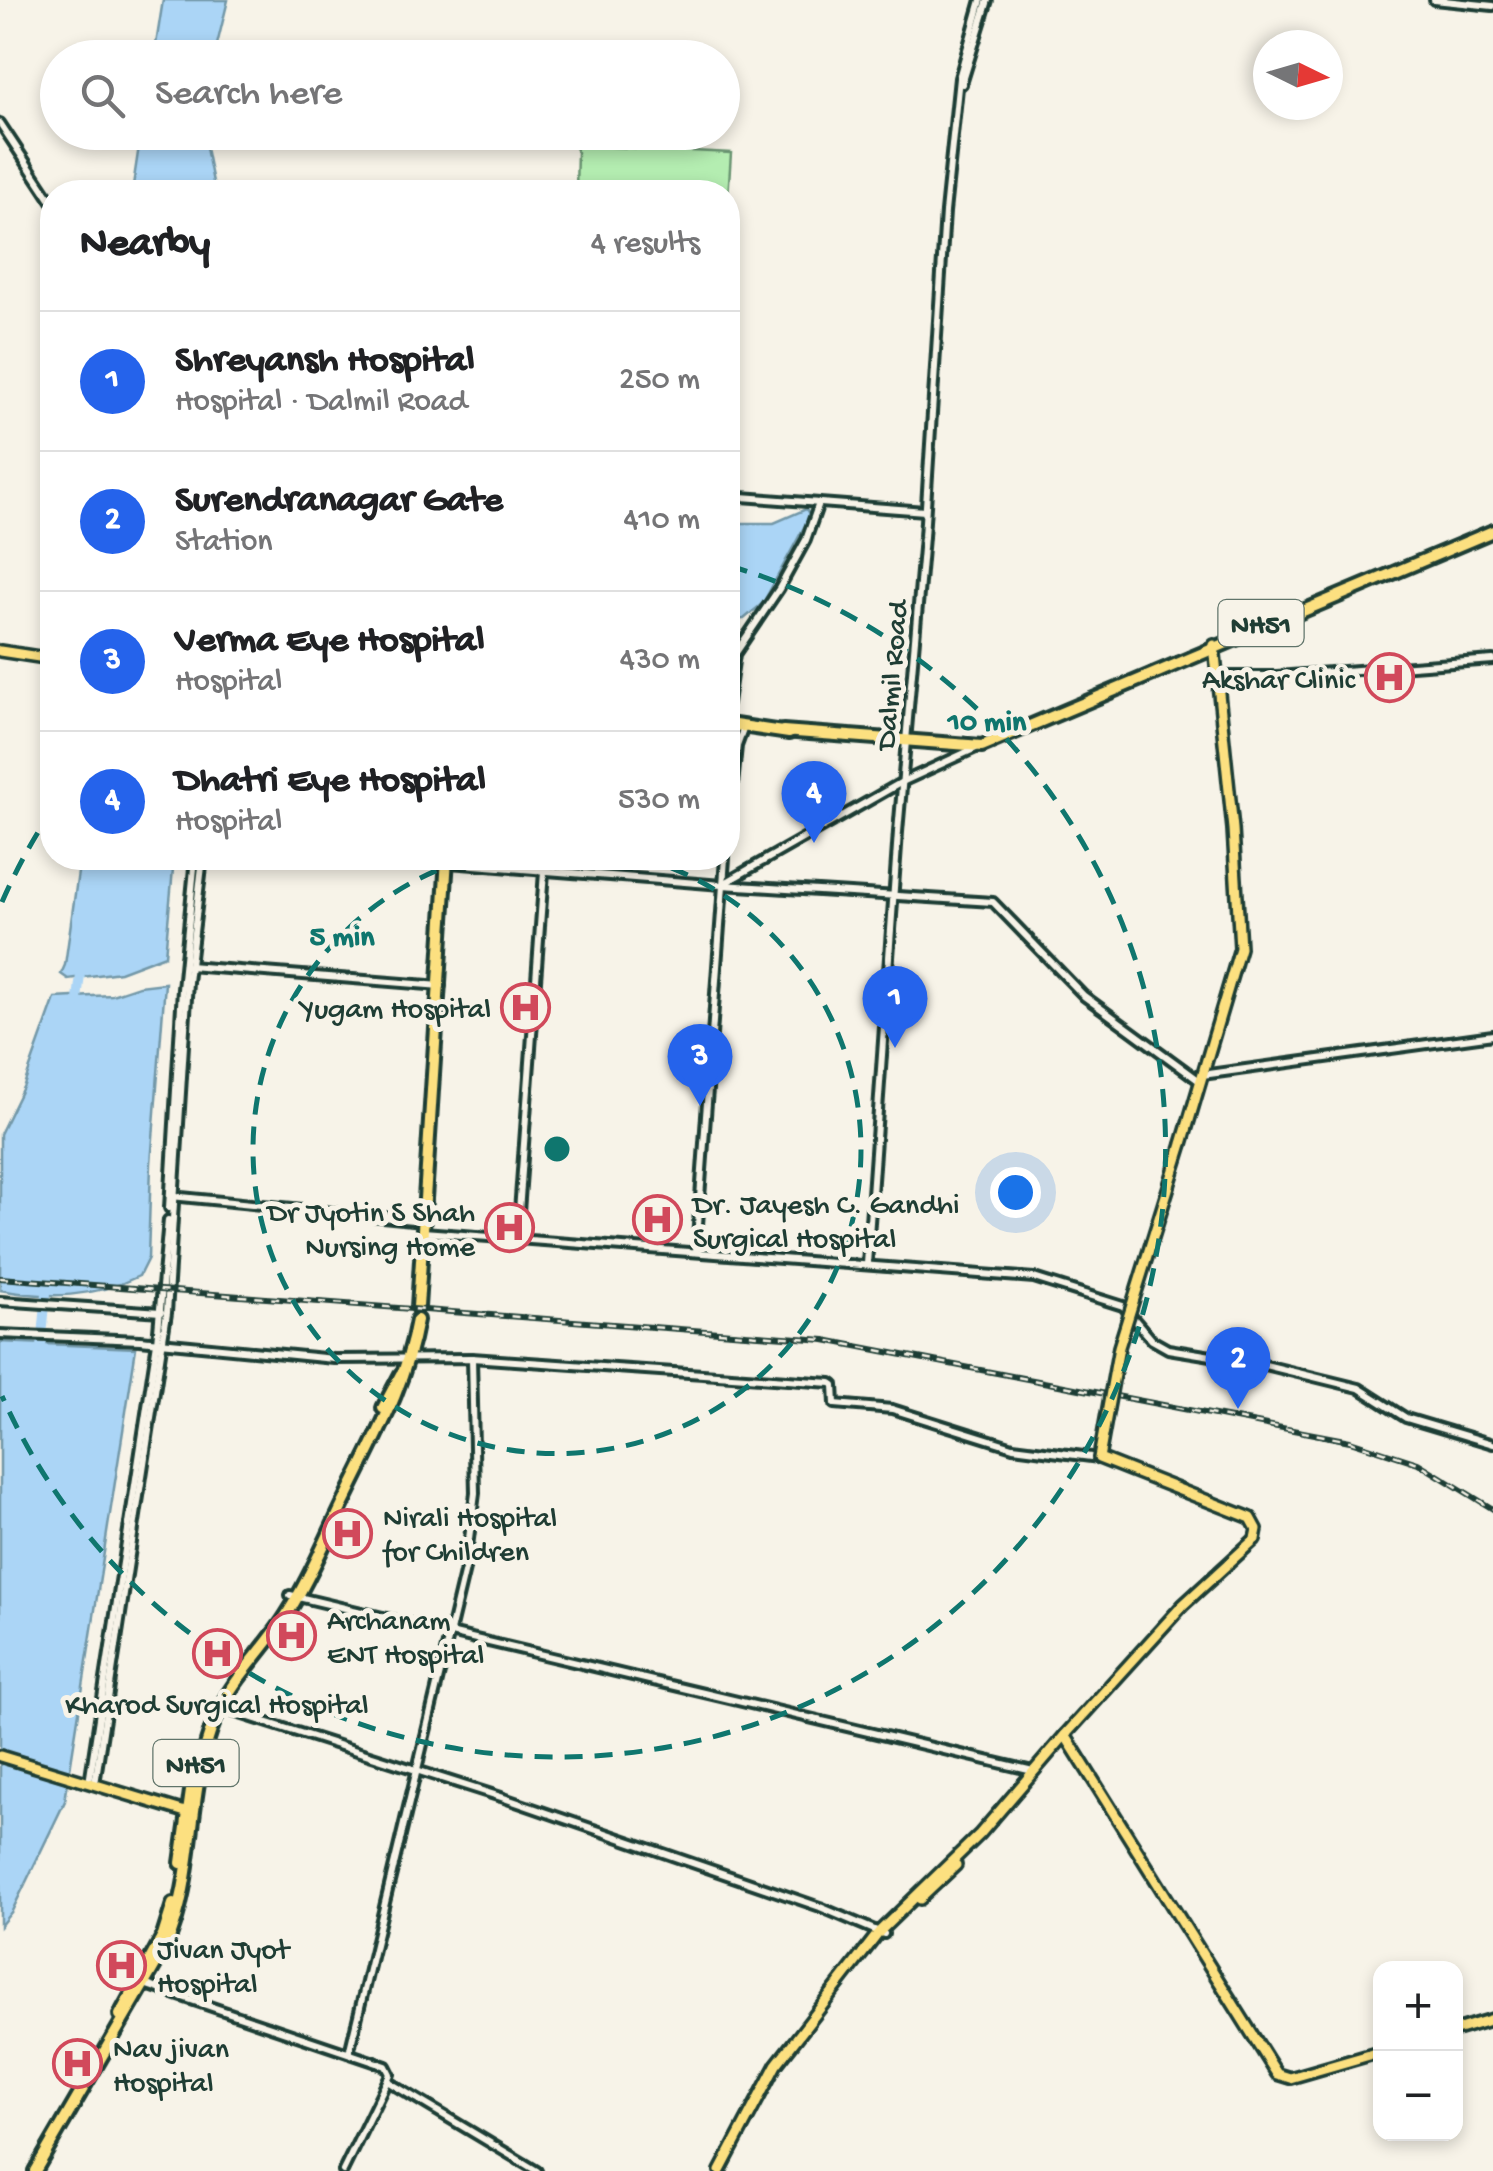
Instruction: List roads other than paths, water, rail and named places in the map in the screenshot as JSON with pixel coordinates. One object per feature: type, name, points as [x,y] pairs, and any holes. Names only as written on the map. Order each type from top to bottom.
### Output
[{"type":"highway","name":"NH51","points":[[740,725],[978,747],[1493,529]]},
{"type":"highway","points":[[418,1307],[448,870]]},
{"type":"highway","name":"NH51","points":[[35,2171],[174,1928],[203,1752],[218,1707],[293,1596],[401,1387],[417,1320]]},
{"type":"highway","name":"NH51","points":[[28,2171],[142,1983]]},
{"type":"main road","points":[[723,2171],[762,2086],[882,1932],[980,1834],[1190,1602],[1254,1540],[1257,1528],[1250,1518],[1098,1458],[1119,1347],[1183,1140],[1235,948],[1214,647]]},
{"type":"main road","points":[[0,650],[40,658]]},
{"type":"main road","points":[[882,1932],[974,1848],[1066,1737]]},
{"type":"main road","points":[[1066,1737],[1281,2078],[1373,2054]]},
{"type":"main road","points":[[0,1756],[191,1814]]},
{"type":"main road","points":[[1463,2028],[1493,2018]]},
{"type":"street","name":"Dalmil Road","points":[[868,1264],[943,235],[959,90],[968,39],[984,0]]},
{"type":"street","points":[[1434,0],[1493,6]]},
{"type":"street","points":[[0,123],[40,184]]},
{"type":"street","points":[[740,497],[925,511]]},
{"type":"street","points":[[740,646],[797,557],[819,503]]},
{"type":"street","points":[[1218,679],[1493,660]]},
{"type":"street","points":[[740,734],[745,725]]},
{"type":"street","points":[[722,885],[902,782],[978,747]]},
{"type":"street","points":[[92,1784],[160,1343],[187,966],[198,870]]},
{"type":"street","points":[[517,1239],[544,870],[993,902],[1084,996],[1201,1078],[1493,1035]]},
{"type":"street","points":[[696,1252],[724,870]]},
{"type":"street","points":[[187,966],[440,986]]},
{"type":"street","points":[[172,1196],[517,1239],[1034,1278],[1123,1306],[1152,1340],[1168,1350],[1262,1364],[1358,1388],[1406,1418],[1493,1444]]},
{"type":"street","points":[[0,1301],[163,1312]]},
{"type":"street","points":[[2,1334],[140,1340],[334,1359],[472,1358],[831,1383],[835,1404],[902,1412],[1013,1447],[1098,1458]]},
{"type":"street","points":[[349,2053],[465,1569],[476,1493],[472,1358]]},
{"type":"street","points":[[293,1596],[1034,1772]]},
{"type":"street","points":[[218,1707],[416,1768],[721,1872],[882,1932]]},
{"type":"street","points":[[142,1983],[386,2066],[388,2081],[342,2171]]},
{"type":"street","points":[[388,2081],[537,2171]]},
{"type":"water","points":[[163,0],[228,0],[218,40],[157,40]]},
{"type":"water","points":[[138,150],[206,150],[213,180],[134,180]]},
{"type":"water","points":[[806,509],[810,516],[763,603],[740,619],[740,523],[774,523]]},
{"type":"water","points":[[78,870],[173,870],[165,955],[120,972],[68,979],[61,974]]},
{"type":"water","points":[[165,983],[148,1258],[139,1276],[105,1289],[71,1295],[0,1290],[0,1134],[24,1085],[55,998],[112,995]]},
{"type":"water","points":[[0,1342],[136,1348],[65,1801],[12,1911],[0,1926]]},
{"type":"waterway","points":[[77,1004],[81,970]]},
{"type":"waterway","points":[[41,1352],[47,1288]]},
{"type":"railway","points":[[0,1278],[825,1340],[1350,1441],[1418,1463],[1493,1509]]},
{"type":"place","name":"Akshar Clinic","points":[[1390,678]]},
{"type":"place","name":"Dhatri Eye Hospital","points":[[814,843]]},
{"type":"place","name":"Yugam Hospital","points":[[526,1007]]},
{"type":"place","name":"Shreyansh Hospital","points":[[895,1048]]},
{"type":"place","name":"Verma Eye Hospital","points":[[700,1106]]},
{"type":"place","name":"Dr. Jayesh C. Gandhi Surgical Hospital","points":[[658,1220]]},
{"type":"place","name":"Dr Jyotin S Shah Nursing Home","points":[[510,1228]]},
{"type":"place","name":"Surendranagar Gate","points":[[1238,1409]]},
{"type":"place","name":"Nirali Hospital for Children","points":[[348,1533]]},
{"type":"place","name":"Archanam ENT Hospital","points":[[292,1636]]},
{"type":"place","name":"Kharod Surgical Hospital","points":[[217,1654]]},
{"type":"place","name":"Jivan Jyot Hospital","points":[[122,1965]]},
{"type":"place","name":"Nav jivan Hospital","points":[[78,2064]]}]
